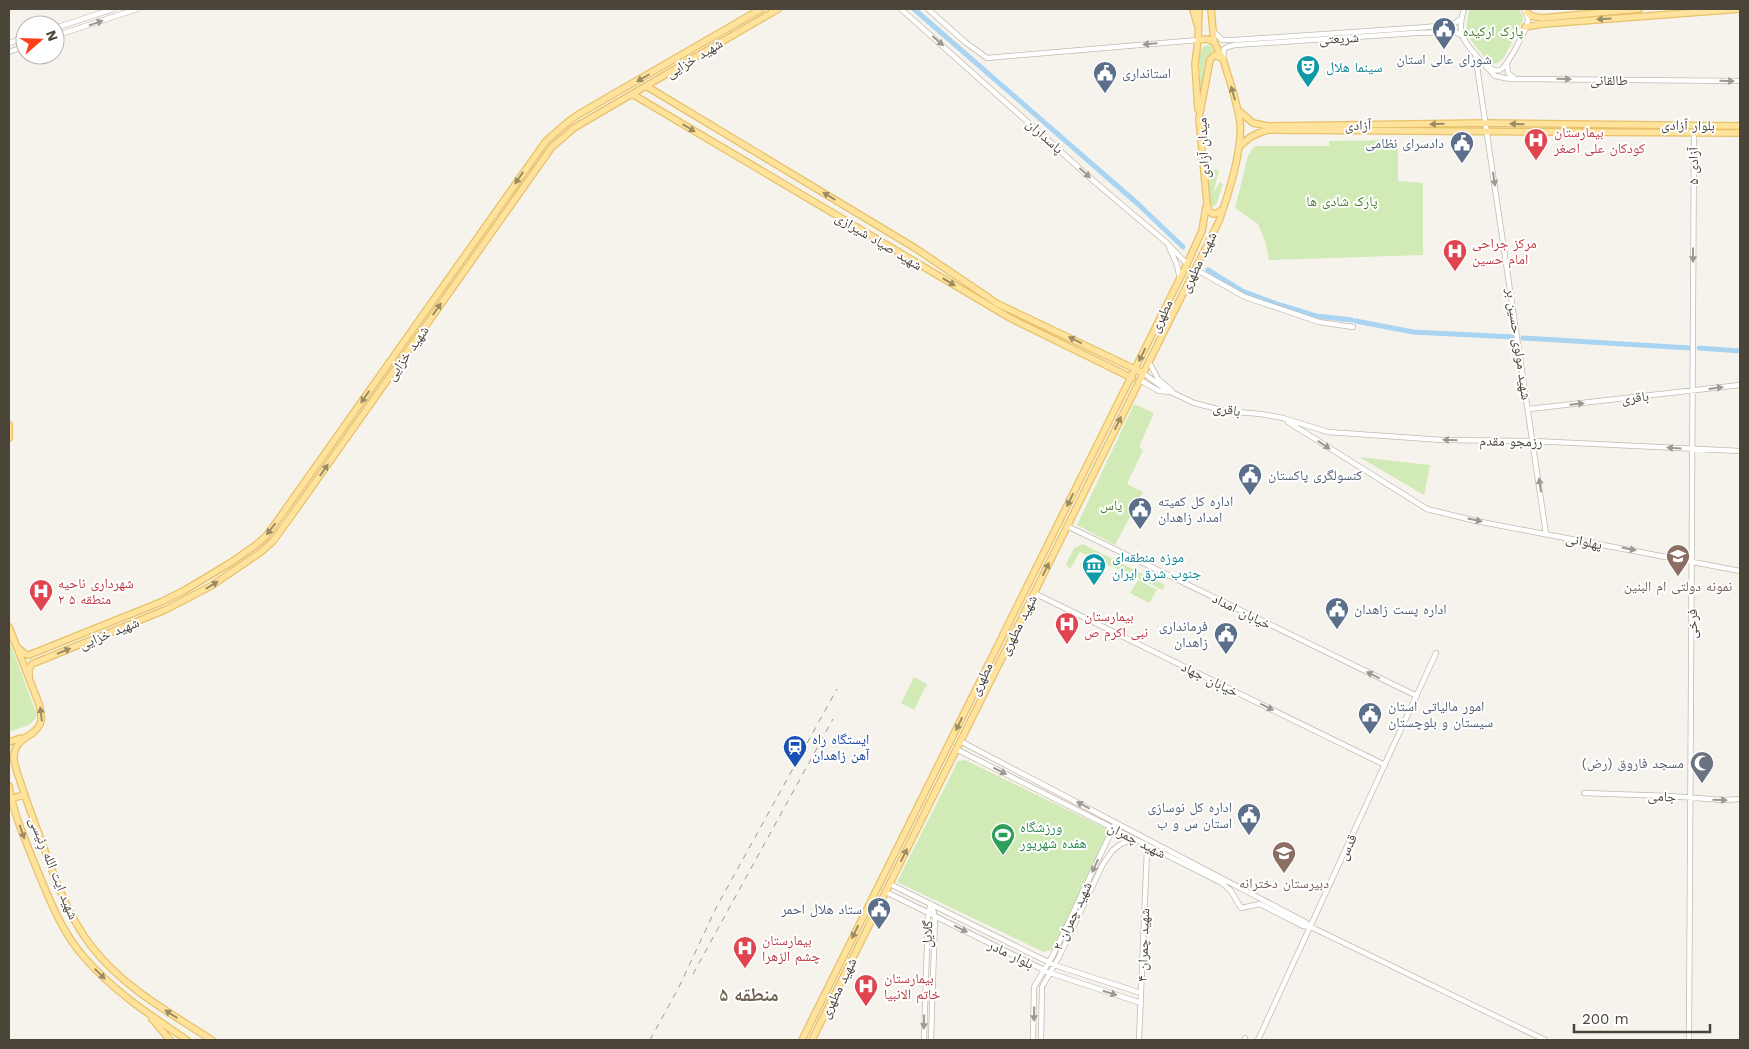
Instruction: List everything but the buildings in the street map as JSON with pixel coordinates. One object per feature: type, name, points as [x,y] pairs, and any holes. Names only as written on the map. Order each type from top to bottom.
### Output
[{"type":"main road","name":"شهید خزایی","points":[[17,647],[28,655],[162,602],[206,579],[261,540],[280,517],[546,141],[569,120],[761,9]]},
{"type":"main road","name":"شهید خزایی","points":[[29,677],[32,664],[165,610],[189,598],[236,570],[273,541],[544,158],[563,137],[574,128],[778,9]]},
{"type":"main road","points":[[1193,9],[1199,29]]},
{"type":"main road","points":[[1198,9],[1199,29],[1195,64],[1199,118]]},
{"type":"main road","points":[[1211,9],[1214,42],[1223,59]]},
{"type":"main road","points":[[1525,27],[1543,21],[1639,9]]},
{"type":"main road","points":[[1525,10],[1531,16],[1543,21],[1740,9]]},
{"type":"main road","points":[[1198,40],[1207,39],[1214,42]]},
{"type":"main road","name":"میدان آزادی","points":[[1207,204],[1199,118],[1210,60],[1216,55],[1223,59],[1237,108],[1241,133],[1223,209]]},
{"type":"main road","points":[[661,68],[665,75]]},
{"type":"main road","name":"شهید صیاد شیرازی","points":[[646,86],[915,248],[998,304],[1143,373]]},
{"type":"main road","name":"شهید صیاد شیرازی","points":[[632,94],[1010,318],[1130,378],[1140,380]]},
{"type":"main road","name":"آزادی","points":[[1237,108],[1244,117],[1253,123],[1268,126],[1485,123]]},
{"type":"main road","name":"بلوار آزادی","points":[[1485,123],[1740,126]]},
{"type":"main road","name":"آزادی","points":[[1239,147],[1248,137],[1268,130],[1487,131]]},
{"type":"main road","name":"بلوار آزادی","points":[[1487,131],[1740,133]]},
{"type":"main road","points":[[1207,204],[1209,211],[1213,214],[1223,209]]},
{"type":"main road","name":"شهید مطهری","points":[[1187,264],[1202,231],[1206,218],[1207,204]]},
{"type":"main road","name":"شهید مطهری","points":[[812,1040],[1196,269],[1223,209]]},
{"type":"main road","points":[[1187,264],[1196,269]]},
{"type":"main road","name":"مطهری","points":[[802,1040],[1187,264]]},
{"type":"main road","points":[[9,426],[9,438]]},
{"type":"main road","points":[[1060,519],[1068,524]]},
{"type":"main road","points":[[9,627],[42,714],[42,721],[33,733],[9,742]]},
{"type":"main road","name":"شهید ایت الله رِئیسی","points":[[33,733],[20,741],[14,754],[16,769],[64,897],[79,928],[92,947],[126,982],[151,1001],[212,1040]]},
{"type":"main road","name":"شهید ایت الله رِئیسی","points":[[9,786],[11,801],[40,879],[68,935],[82,955],[118,991],[187,1040]]},
{"type":"main road","points":[[11,801],[16,797],[25,795]]},
{"type":"main road","points":[[880,884],[890,884]]},
{"type":"main road","points":[[880,884],[886,892]]},
{"type":"main road","points":[[148,1013],[170,1040]]},
{"type":"street","points":[[65,25],[114,9]]},
{"type":"street","points":[[65,33],[137,9]]},
{"type":"street","name":"پاسداران","points":[[901,9],[1096,183],[1167,243],[1187,264]]},
{"type":"street","points":[[928,9],[965,42],[987,58],[1198,40]]},
{"type":"street","points":[[1462,36],[1461,28],[1464,9]]},
{"type":"street","points":[[1484,64],[1496,71],[1507,65],[1528,20],[1525,10]]},
{"type":"street","points":[[1212,30],[1222,40],[1285,39],[1428,27],[1455,23],[1462,18]]},
{"type":"street","name":"شریعتی","points":[[1223,59],[1224,49],[1231,46],[1285,39],[1440,32],[1454,32],[1462,36]]},
{"type":"street","name":"طالقانی","points":[[1462,36],[1495,76],[1505,79],[1740,81]]},
{"type":"street","points":[[1475,53],[1485,123]]},
{"type":"street","points":[[1507,65],[1508,73],[1516,79]]},
{"type":"street","name":"شهید مولوی حسین بر","points":[[1485,123],[1529,409],[1546,534]]},
{"type":"street","name":"آزادی ۵","points":[[1693,208],[1694,125]]},
{"type":"street","name":"فرخی","points":[[1689,1040],[1693,208]]},
{"type":"street","points":[[1167,243],[1178,265],[1180,279]]},
{"type":"street","points":[[1196,269],[1244,297],[1318,322],[1353,327]]},
{"type":"street","points":[[1149,362],[1158,379],[1172,393]]},
{"type":"street","name":"باقری","points":[[1143,373],[1172,393],[1194,403],[1224,411],[1283,418]]},
{"type":"street","points":[[1140,380],[1158,391],[1172,393]]},
{"type":"street","name":"باقری","points":[[1529,409],[1740,385]]},
{"type":"street","name":"رزمجو مقدم","points":[[1283,418],[1328,432],[1443,440],[1533,441],[1740,451]]},
{"type":"street","name":"پهلوانی","points":[[1283,418],[1427,509],[1476,521],[1740,571]]},
{"type":"street","name":"خیابان امداد","points":[[1068,524],[1416,696]]},
{"type":"street","name":"خیابان جهاد","points":[[1034,593],[1385,765]]},
{"type":"street","name":"قدس","points":[[1258,1040],[1436,653]]},
{"type":"street","name":"شهید چمران","points":[[960,741],[1305,922],[1310,927]]},
{"type":"street","name":"شهید چمران","points":[[956,749],[1222,883],[1231,891],[1241,908],[1260,904],[1545,1040]]},
{"type":"street","name":"جامی","points":[[1584,793],[1740,799]]},
{"type":"street","name":"شهید چمران ۲","points":[[1034,1040],[1034,987],[1049,962],[1116,822]]},
{"type":"street","points":[[1041,1040],[1042,987],[1103,864],[1113,850],[1134,839]]},
{"type":"street","name":"شهید چمران ۴","points":[[1139,1040],[1147,850]]},
{"type":"street","name":"بلوار مادر","points":[[890,884],[1054,965],[1141,993]]},
{"type":"street","name":"بلوار مادر","points":[[886,892],[1050,973],[1141,1003]]},
{"type":"street","name":"گلایل","points":[[924,1040],[928,913],[931,904]]},
{"type":"street","name":"گلایل","points":[[931,904],[935,917],[931,1040]]},
{"type":"street","points":[[984,930],[984,941]]},
{"type":"green space","name":"پارک ارکیده","points":[[1470,9],[1518,9],[1523,16],[1523,20],[1505,56],[1498,63],[1492,64],[1488,61],[1470,38],[1467,26]]},
{"type":"green space","points":[[1204,46],[1211,46],[1214,52],[1205,65],[1201,100],[1199,53]]},
{"type":"green space","name":"پارک شادی ها","points":[[1398,140],[1398,181],[1423,183],[1423,255],[1269,260],[1266,244],[1258,224],[1235,208],[1248,156],[1253,148],[1258,146],[1329,146],[1329,141]]},
{"type":"green space","points":[[1207,169],[1219,170],[1213,194],[1220,182],[1223,184],[1216,205],[1213,206],[1210,203]]},
{"type":"green space","name":"یاس","points":[[1134,404],[1154,413],[1139,447],[1143,450],[1127,484],[1143,492],[1115,545],[1077,525]]},
{"type":"green space","points":[[1359,457],[1430,465],[1424,495],[1366,461]]},
{"type":"green space","points":[[1083,544],[1165,585],[1163,590],[1080,552],[1070,569],[1066,564],[1074,548]]},
{"type":"green space","points":[[1138,580],[1155,589],[1158,588],[1149,603],[1130,593]]},
{"type":"green space","points":[[9,640],[37,715],[33,722],[9,732]]},
{"type":"green space","points":[[914,677],[927,684],[914,710],[901,703]]},
{"type":"green space","name":"ورزشگاه هفده شهریور","points":[[965,760],[1109,830],[1053,949],[1044,952],[897,882],[958,761]]},
{"type":"waterway","points":[[914,9],[1138,204],[1183,247]]},
{"type":"waterway","points":[[1208,270],[1242,291],[1280,305],[1316,316],[1352,320]]},
{"type":"waterway","points":[[1356,321],[1413,332],[1513,337]]},
{"type":"waterway","points":[[1523,338],[1690,348]]},
{"type":"waterway","points":[[1699,348],[1740,351]]},
{"type":"railway","points":[[650,1040],[679,987],[717,906],[837,689]]},
{"type":"railway","points":[[693,974],[833,719]]},
{"type":"place","name":"شورای عالی استان","points":[[1444,50]]},
{"type":"place","name":"سینما هلال","points":[[1308,88]]},
{"type":"place","name":"استانداری","points":[[1105,94]]},
{"type":"place","name":"بیمارستان کودکان علی اصغر","points":[[1536,161]]},
{"type":"place","name":"دادسرای نظامی","points":[[1462,164]]},
{"type":"place","name":"مرکز جراحی امام حسین","points":[[1455,272]]},
{"type":"place","name":"کنسولگری پاکستان","points":[[1250,496]]},
{"type":"place","name":"اداره کل کمیته امداد زاهدان","points":[[1140,530]]},
{"type":"place","name":"نمونه دولتی ام البنین","points":[[1678,577]]},
{"type":"place","name":"موزه منطقه‌ای جنوب شرق ایران","points":[[1094,586]]},
{"type":"place","name":"شهرداری ناحیه ۲ منطقه ۵","points":[[41,612]]},
{"type":"place","name":"اداره پست زاهدان","points":[[1337,630]]},
{"type":"place","name":"بیمارستان نبی اکرم ص","points":[[1067,645]]},
{"type":"place","name":"فرمانداری زاهدان","points":[[1226,655]]},
{"type":"place","name":"امور مالیاتی استان سیستان و بلوچستان","points":[[1370,735]]},
{"type":"place","name":"ایستگاه راه آهن زاهدان","points":[[795,768]]},
{"type":"place","name":"مسجد فاروق (رض)","points":[[1702,784]]},
{"type":"place","name":"اداره کل نوسازی استان س و ب","points":[[1249,836]]},
{"type":"place","name":"ورزشگاه هفده شهریور","points":[[1003,856]]},
{"type":"place","name":"دبیرستان دخترانه","points":[[1284,874]]},
{"type":"place","name":"ستاد هلال احمر","points":[[879,930]]},
{"type":"place","name":"بیمارستان چشم الزهرا","points":[[745,969]]},
{"type":"place","name":"بیمارستان خاتم الانبیا","points":[[866,1007]]},
{"type":"district","name":"منطقه ۵","points":[[749,994]]}]
